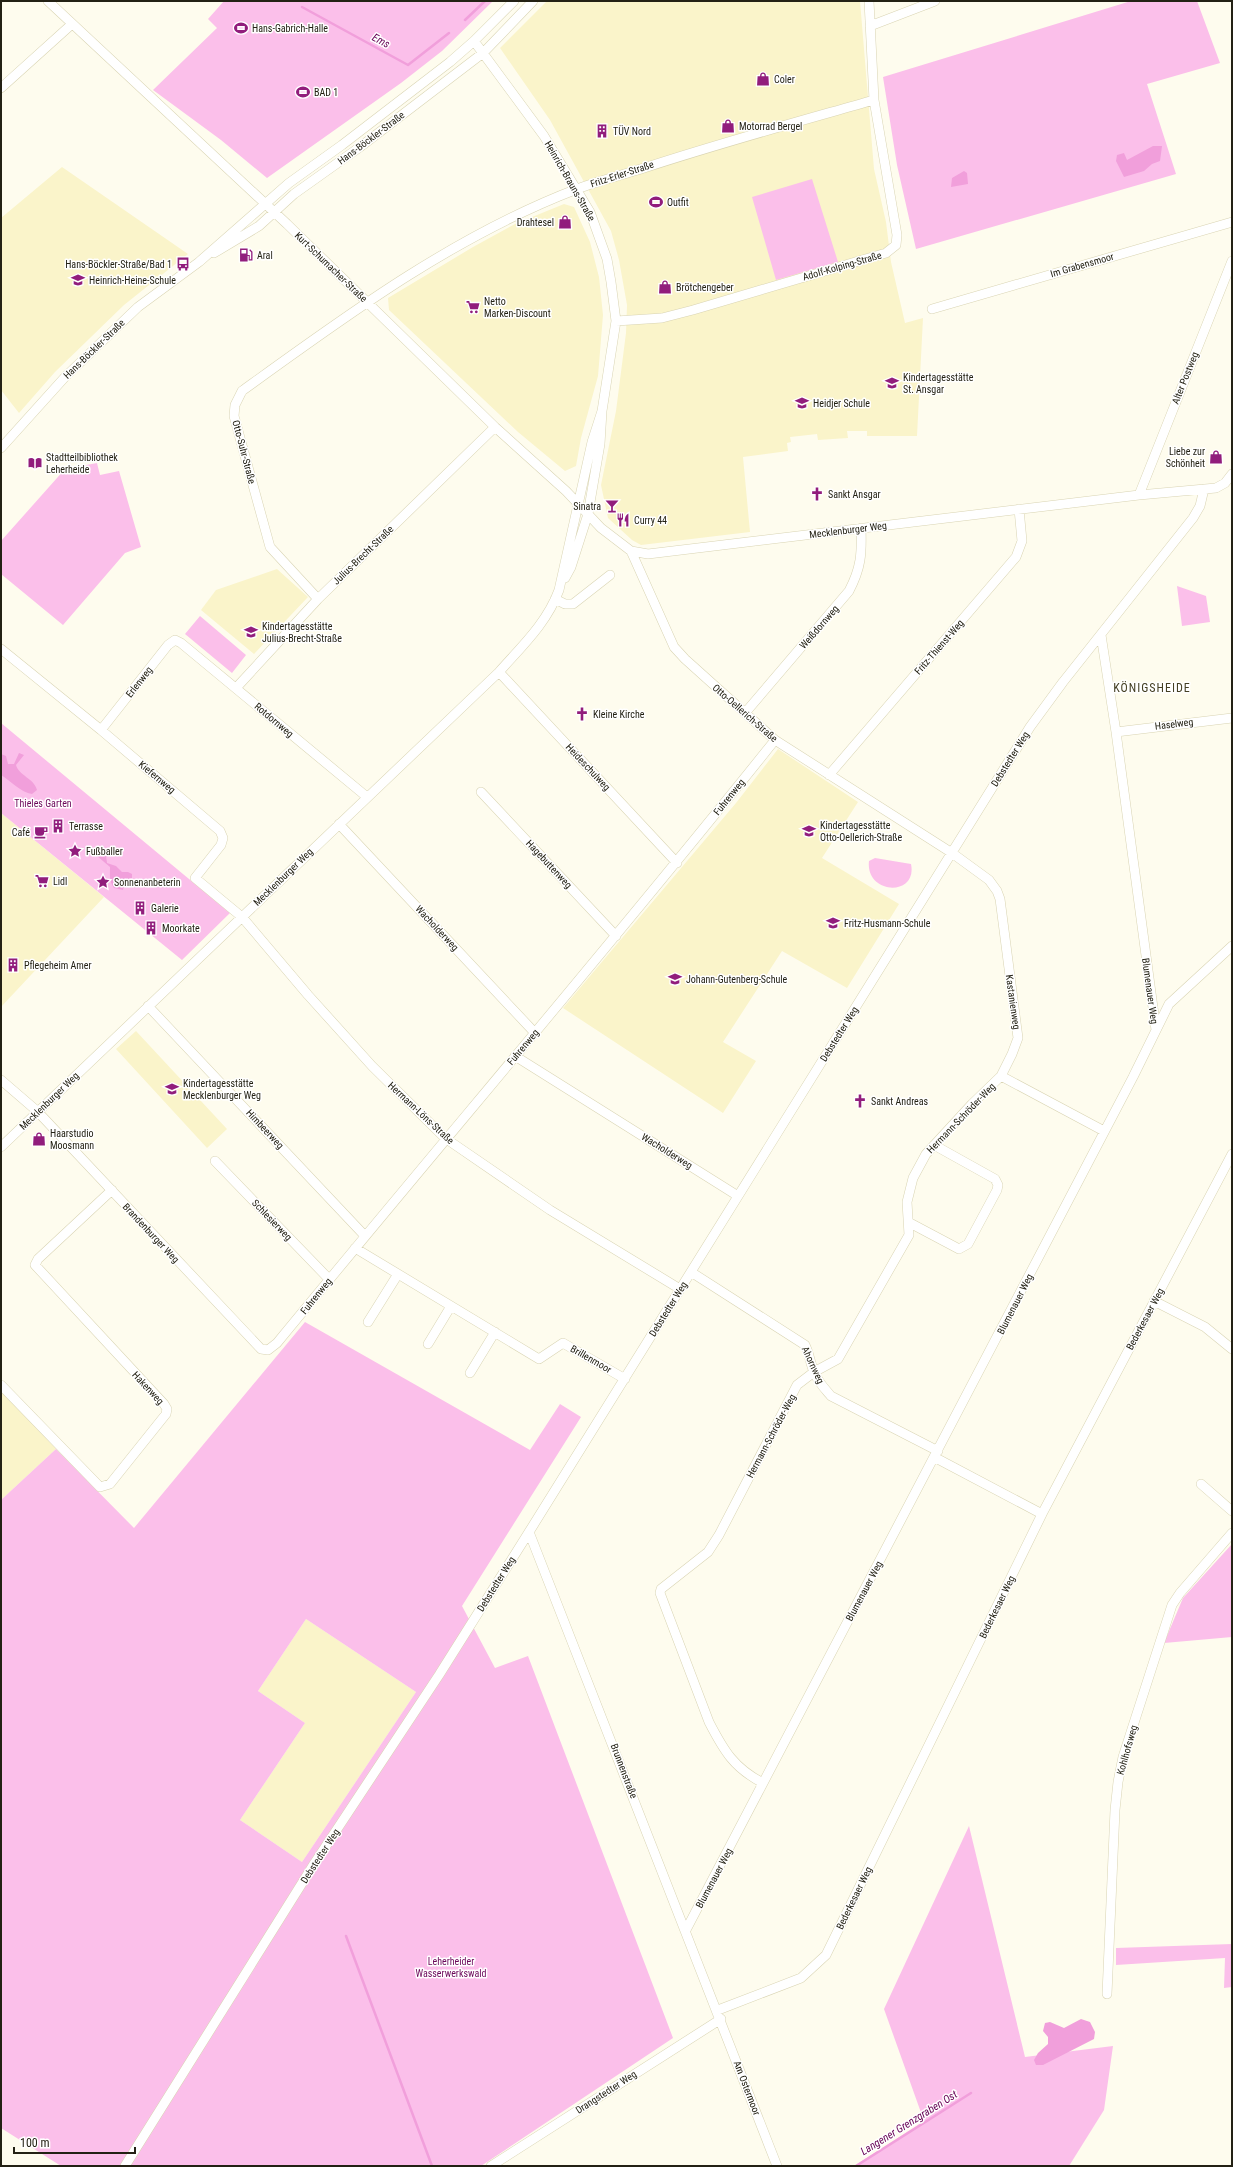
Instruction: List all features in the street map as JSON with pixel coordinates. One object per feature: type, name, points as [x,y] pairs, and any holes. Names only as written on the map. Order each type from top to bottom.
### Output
[{"type":"street","name":"Kurt-Schumacher-Straße","points":[[48,1],[265,203],[588,514]]},
{"type":"street","name":"Hans-Böckler-Straße","points":[[1,448],[65,377],[138,307],[199,262],[288,183],[342,145],[474,41],[514,1]]},
{"type":"street","name":"Hans-Böckler-Straße","points":[[199,262],[259,226],[294,194],[360,147],[483,53],[533,1]]},
{"type":"street","name":"Adolf-Kolping-Straße","points":[[616,321],[662,318],[692,310],[886,253],[896,244],[897,234],[874,100],[868,1]]},
{"type":"street","points":[[870,26],[936,1]]},
{"type":"street","points":[[1,88],[72,24]]},
{"type":"street","name":"Heinrich-Brauns-Straße","points":[[474,41],[547,140],[593,219],[607,259],[616,321],[602,412],[600,444],[588,514]]},
{"type":"street","name":"Fritz-Erler-Straße","points":[[367,302],[466,242],[514,217],[576,189],[703,148],[874,100]]},
{"type":"street","name":"Im Grabensmoor","points":[[932,308],[1232,222]]},
{"type":"street","name":"Alter Postweg","points":[[1138,495],[1232,261]]},
{"type":"street","name":"Otto-Suhr-Straße","points":[[318,599],[270,547],[234,416],[235,404],[242,391],[367,302]]},
{"type":"street","name":"Heinrich-Brauns-Straße","points":[[579,505],[592,442],[602,412]]},
{"type":"street","name":"Julius-Brecht-Straße","points":[[236,688],[318,599],[496,427]]},
{"type":"street","points":[[1204,489],[1216,488],[1225,483],[1232,474]]},
{"type":"street","name":"Mecklenburger Weg","points":[[1,1147],[37,1111],[499,672],[535,632],[557,595],[571,567],[588,514],[601,528],[631,551],[648,554],[1138,495],[1204,489]]},
{"type":"street","name":"Debstedter Weg","points":[[125,2166],[310,1871],[439,1675],[529,1532],[1030,727],[1193,518],[1200,506],[1204,489]]},
{"type":"street","name":"Mecklenburger Weg","points":[[557,595],[579,505]]},
{"type":"street","name":"Fritz-Thienst-Weg","points":[[829,775],[1016,557],[1022,541],[1019,509]]},
{"type":"street","name":"Weißdornweg","points":[[745,713],[849,591],[858,573],[862,558],[861,528]]},
{"type":"street","name":"Otto-Oellerich-Straße","points":[[631,551],[674,647],[775,740],[952,853]]},
{"type":"street","points":[[557,595],[565,604],[573,604],[610,575]]},
{"type":"street","name":"Blumenauer Weg","points":[[686,1930],[1156,1031],[1116,732],[1101,635]]},
{"type":"street","name":"Erlenweg","points":[[101,730],[168,645],[175,640],[181,643]]},
{"type":"street","name":"Rotdornweg","points":[[181,643],[367,797]]},
{"type":"street","name":"Kiefernweg","points":[[1,649],[101,730],[220,832],[223,838],[221,845],[195,878],[242,917]]},
{"type":"street","name":"Heideschulweg","points":[[499,672],[677,863]]},
{"type":"street","name":"Haselweg","points":[[1116,732],[1232,718]]},
{"type":"street","name":"Fuhrenweg","points":[[268,1350],[277,1343],[446,1138],[677,863],[775,740]]},
{"type":"street","name":"Hagebuttenweg","points":[[481,792],[616,936]]},
{"type":"street","name":"Wacholderweg","points":[[339,824],[535,1033]]},
{"type":"street","name":"Kastanienweg","points":[[952,853],[988,880],[997,891],[1000,899],[1018,1038],[1001,1076]]},
{"type":"street","name":"Hermann-Löns-Straße","points":[[242,917],[308,996],[362,1054],[446,1138],[550,1210],[680,1289]]},
{"type":"street","points":[[1156,1031],[1169,1004],[1232,946]]},
{"type":"street","name":"Himbeerweg","points":[[148,1006],[365,1236]]},
{"type":"street","name":"Wacholderweg","points":[[515,1056],[738,1196]]},
{"type":"street","points":[[1001,1076],[1104,1132]]},
{"type":"street","name":"Hermann-Schröder-Weg","points":[[763,1783],[745,1773],[731,1760],[709,1722],[660,1593],[665,1584],[708,1552],[719,1535],[797,1385],[814,1372],[838,1359],[909,1235],[910,1223],[907,1202],[912,1178],[926,1154],[1001,1076]]},
{"type":"street","name":"Brandenburger Weg","points":[[1,1080],[37,1111],[258,1346],[264,1350],[268,1350]]},
{"type":"street","points":[[910,1223],[959,1249],[963,1248],[968,1244],[997,1190],[998,1185],[995,1179],[934,1146]]},
{"type":"street","name":"Bederkesaer Weg","points":[[719,2014],[801,1978],[826,1955],[1042,1514],[1232,1154]]},
{"type":"street","name":"Schlesierweg","points":[[215,1161],[329,1279]]},
{"type":"street","name":"Hakenweg","points":[[1,1385],[100,1487],[110,1484],[166,1414],[167,1409],[164,1404],[35,1265],[38,1259],[112,1190]]},
{"type":"street","name":"Brillenmoor","points":[[355,1248],[539,1359],[563,1343],[625,1379]]},
{"type":"street","name":"Ahornweg","points":[[691,1272],[805,1344],[812,1358],[814,1372],[821,1385],[831,1396],[1042,1514]]},
{"type":"street","points":[[368,1322],[398,1274]]},
{"type":"street","points":[[1154,1301],[1206,1327],[1232,1349]]},
{"type":"street","points":[[428,1344],[451,1306]]},
{"type":"street","points":[[470,1373],[495,1332]]},
{"type":"street","points":[[1201,1484],[1232,1511]]},
{"type":"street","name":"Brunnenstraße","points":[[529,1532],[719,2014]]},
{"type":"street","name":"Kohlhofsweg","points":[[1107,1994],[1115,1810],[1118,1782],[1123,1757],[1172,1605],[1180,1593],[1232,1534]]},
{"type":"street","name":"Drangstedter Weg","points":[[491,2166],[719,2014]]},
{"type":"street","name":"Am Ostermoor","points":[[719,2014],[777,2166]]},
{"type":"shaded area","points":[[547,1],[860,1],[874,169],[886,222],[891,262],[905,323],[923,318],[917,436],[867,436],[867,431],[847,431],[848,438],[818,440],[817,434],[790,437],[791,442],[787,443],[788,451],[743,457],[750,532],[641,545],[632,540],[608,518],[601,485],[616,411],[626,333],[627,305],[619,260],[611,231],[550,120],[500,48]]},
{"type":"shaded area","points":[[1153,146],[1162,146],[1160,161],[1152,164],[1144,171],[1124,177],[1116,161],[1117,155],[1124,153],[1127,160]]},
{"type":"shaded area","name":"Heinrich-Heine-Schule","points":[[62,167],[188,254],[124,305],[55,372],[19,413],[1,390],[1,218]]},
{"type":"shaded area","points":[[964,171],[967,173],[968,184],[951,187],[952,178]]},
{"type":"shaded area","points":[[564,204],[574,207],[590,242],[599,277],[603,315],[598,376],[581,438],[576,466],[565,471],[518,432],[389,310],[388,298],[473,247],[515,224]]},
{"type":"shaded area","name":"Kindertagesstätte Julius-Brecht-Straße","points":[[277,569],[308,597],[254,654],[201,610],[216,590]]},
{"type":"shaded area","name":"Johann-Gutenberg-Schule","points":[[778,749],[858,802],[822,858],[899,904],[847,988],[782,951],[723,1042],[756,1061],[723,1113],[563,1008],[736,803]]},
{"type":"shaded area","points":[[19,753],[24,755],[16,765],[20,772],[35,786],[37,790],[32,794],[20,789],[1,775],[1,754],[6,756],[8,764],[14,764]]},
{"type":"shaded area","points":[[1,813],[104,897],[1,1007]]},
{"type":"shaded area","points":[[99,853],[106,855],[107,863],[116,866],[122,872],[132,874],[132,878],[122,882],[124,886],[123,890],[114,888],[112,885],[110,867],[97,856]]},
{"type":"shaded area","name":"Kindertagesstätte Mecklenburger Weg","points":[[136,1031],[227,1129],[207,1148],[116,1049]]},
{"type":"shaded area","points":[[1,1391],[56,1449],[1,1500]]},
{"type":"shaded area","points":[[306,1619],[416,1692],[302,1862],[240,1820],[305,1723],[258,1691]]},
{"type":"shaded area","points":[[1081,2019],[1090,2022],[1095,2032],[1094,2039],[1043,2065],[1036,2065],[1034,2060],[1038,2053],[1048,2044],[1048,2037],[1043,2031],[1045,2023],[1050,2022],[1064,2028]]},
{"type":"green space","points":[[224,1],[493,1],[442,51],[401,83],[267,178],[221,140],[153,90],[217,28],[208,19]]},
{"type":"green space","points":[[1131,1],[1197,1],[1220,63],[1147,84],[1176,174],[916,249],[897,165],[883,77]]},
{"type":"green space","points":[[812,179],[838,262],[776,280],[752,197]]},
{"type":"green space","points":[[97,463],[100,475],[119,471],[141,547],[125,553],[63,625],[1,574],[1,541],[65,469]]},
{"type":"green space","points":[[1177,586],[1206,596],[1210,622],[1182,626]]},
{"type":"green space","points":[[200,616],[246,655],[232,673],[185,634]]},
{"type":"green space","name":"Thieles Garten","points":[[1,723],[230,913],[182,960],[1,813]]},
{"type":"green space","points":[[875,858],[911,864],[911,875],[907,882],[900,887],[891,888],[882,886],[875,880],[870,872],[869,861]]},
{"type":"green space","name":"Leherheider Wasserwerkswald","points":[[305,1322],[530,1450],[560,1404],[581,1417],[462,1606],[495,1668],[528,1656],[673,2038],[481,2166],[61,2166],[1,2128],[1,1500],[56,1449],[134,1528]],"holes":[[[306,1619],[416,1692],[302,1862],[240,1820],[305,1723],[258,1691]]]},
{"type":"green space","points":[[1232,1544],[1232,1637],[1164,1643],[1183,1598]]},
{"type":"green space","points":[[969,1826],[1025,2057],[1113,2046],[1104,2110],[1069,2166],[854,2166],[924,2121],[884,2009]]},
{"type":"green space","points":[[1232,1944],[1232,1987],[1224,1988],[1225,1958],[1116,1965],[1116,1948]]},
{"type":"waterway","name":"Ems","points":[[465,20],[485,1]]},
{"type":"waterway","name":"Ems","points":[[302,7],[408,65],[449,33]]},
{"type":"waterway","points":[[346,1936],[432,2166]]},
{"type":"waterway","name":"Langener Grenzgraben Ost","points":[[856,2166],[971,2093]]},
{"type":"place","name":"Hans-Gabrich-Halle","points":[[241,28]]},
{"type":"place","name":"Coler","points":[[763,79]]},
{"type":"place","name":"BAD 1","points":[[303,92]]},
{"type":"place","name":"Motorrad Bergel","points":[[728,126]]},
{"type":"place","name":"TÜV Nord","points":[[602,131]]},
{"type":"place","name":"Outfit","points":[[656,202]]},
{"type":"place","name":"Drahtesel","points":[[565,222]]},
{"type":"place","name":"Aral","points":[[246,255]]},
{"type":"place","name":"Hans-Böckler-Straße/Bad 1","points":[[183,264]]},
{"type":"place","name":"Heinrich-Heine-Schule","points":[[78,280]]},
{"type":"place","name":"Brötchengeber","points":[[665,287]]},
{"type":"place","name":"Netto Marken-Discount","points":[[473,307]]},
{"type":"place","name":"Kindertagesstätte St. Ansgar","points":[[892,383]]},
{"type":"place","name":"Heidjer Schule","points":[[802,403]]},
{"type":"place","name":"Liebe zur Schönheit","points":[[1216,457]]},
{"type":"place","name":"Stadtteilbibliothek Leherheide","points":[[35,463]]},
{"type":"place","name":"Sankt Ansgar","points":[[817,494]]},
{"type":"place","name":"Sinatra","points":[[612,506]]},
{"type":"place","name":"Curry 44","points":[[623,520]]},
{"type":"place","name":"Kindertagesstätte Julius-Brecht-Straße","points":[[251,632]]},
{"type":"place","name":"Kleine Kirche","points":[[582,714]]},
{"type":"place","name":"Terrasse","points":[[58,826]]},
{"type":"place","name":"Kindertagesstätte Otto-Oellerich-Straße","points":[[809,831]]},
{"type":"place","name":"Café","points":[[41,832]]},
{"type":"place","name":"Fußballer","points":[[75,851]]},
{"type":"place","name":"Lidl","points":[[42,881]]},
{"type":"place","name":"Sonnenanbeterin","points":[[103,882]]},
{"type":"place","name":"Galerie","points":[[140,908]]},
{"type":"place","name":"Fritz-Husmann-Schule","points":[[833,923]]},
{"type":"place","name":"Moorkate","points":[[151,928]]},
{"type":"place","name":"Pflegeheim Amer","points":[[13,965]]},
{"type":"place","name":"Johann-Gutenberg-Schule","points":[[675,979]]},
{"type":"place","name":"Kindertagesstätte Mecklenburger Weg","points":[[172,1089]]},
{"type":"place","name":"Sankt Andreas","points":[[860,1101]]},
{"type":"place","name":"Haarstudio Moosmann","points":[[39,1139]]},
{"type":"district","name":"KÖNIGSHEIDE","points":[[1152,688]]}]
